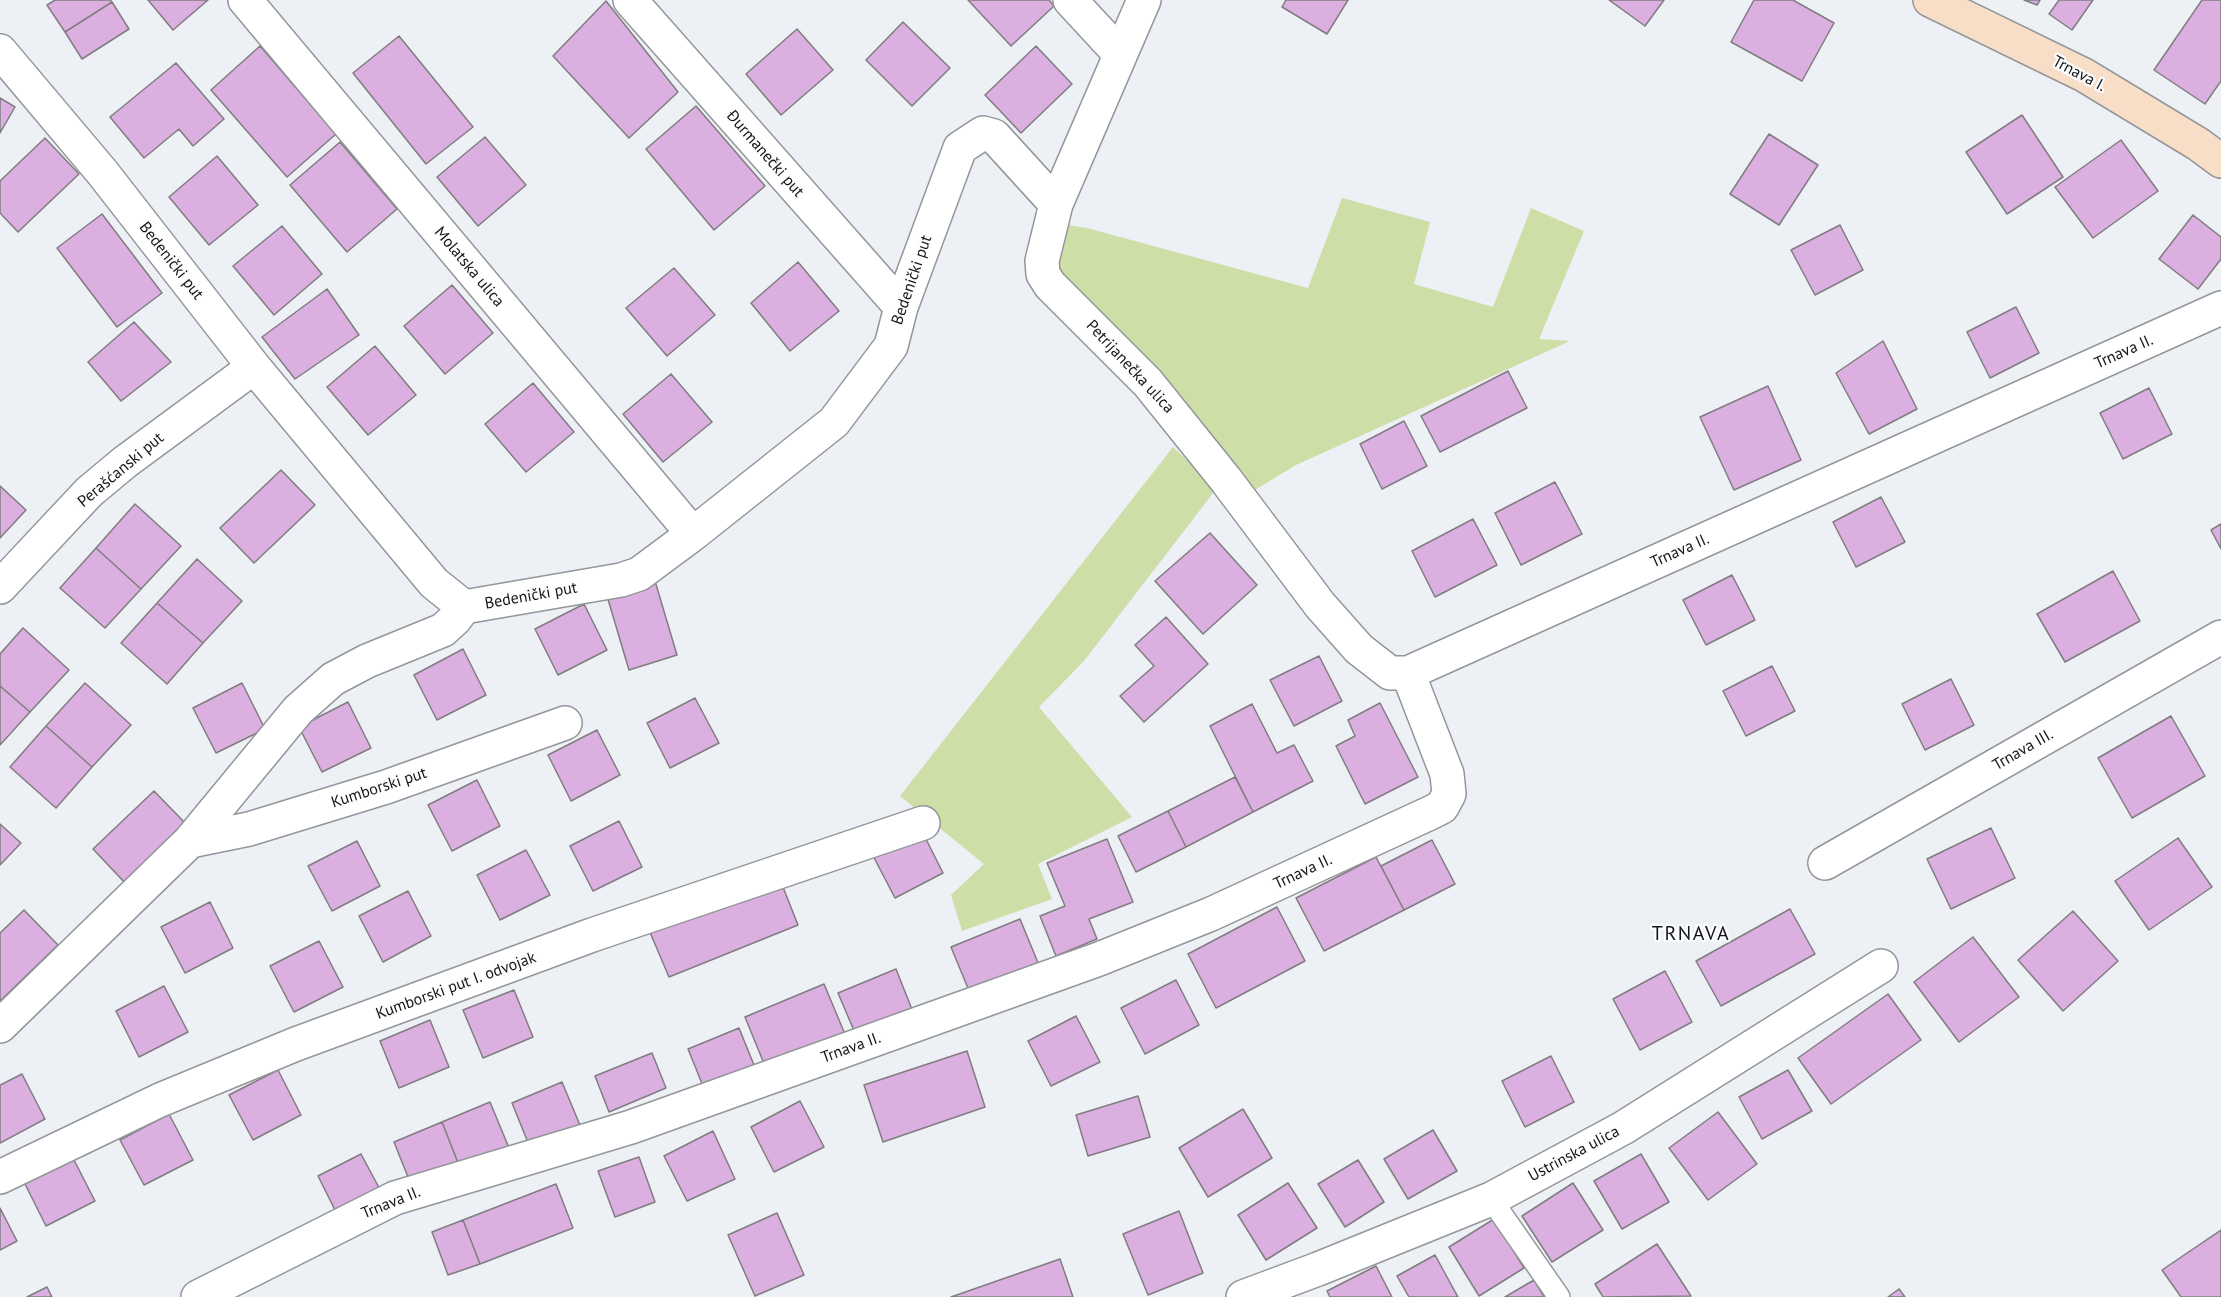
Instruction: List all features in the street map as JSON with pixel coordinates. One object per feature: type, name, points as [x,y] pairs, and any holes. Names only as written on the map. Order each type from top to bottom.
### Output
[{"type":"street","name":"Molatska ulica","points":[[245,0],[693,534]]},
{"type":"street","name":"Đurmanečki put","points":[[630,0],[901,307]]},
{"type":"street","points":[[1070,0],[1120,54]]},
{"type":"street","name":"Petrijanečka ulica","points":[[1144,0],[1056,204],[1042,261],[1043,274],[1050,285],[1148,382],[1320,605],[1359,649],[1390,673],[1408,673]]},
{"type":"street","name":"Trnava I.","points":[[1930,0],[2084,75],[2198,144],[2221,161]]},
{"type":"street","name":"Bedenički put","points":[[0,51],[102,172],[254,367],[434,583],[464,607],[621,580],[639,574],[834,422],[891,346],[901,307],[960,148],[982,133],[994,136],[1056,204]]},
{"type":"street","name":"Trnava II.","points":[[198,1297],[395,1198],[631,1127],[1099,959],[1211,914],[1430,813],[1442,807],[1449,794],[1447,774],[1408,673],[2221,308]]},
{"type":"street","name":"Perašćanski put","points":[[0,587],[89,492],[125,462],[254,367]]},
{"type":"street","points":[[0,1026],[190,841],[298,711],[333,679],[443,630],[464,607]]},
{"type":"street","name":"Trnava III.","points":[[1825,862],[2221,637]]},
{"type":"street","name":"Kumborski put","points":[[190,841],[249,829],[386,787],[565,723]]},
{"type":"street","name":"Kumborski put I. odvojak","points":[[0,1177],[160,1100],[296,1044],[592,936],[923,823]]},
{"type":"street","name":"Ustrinska ulica","points":[[1243,1297],[1491,1199],[1623,1128],[1881,966]]},
{"type":"lane","points":[[1491,1199],[1558,1297]]},
{"type":"green space","points":[[1342,198],[1430,222],[1414,284],[1493,307],[1531,208],[1584,231],[1539,339],[1570,341],[1296,465],[1255,490],[1183,401],[1064,279],[1056,263],[1062,224],[1087,228],[1308,288]]},
{"type":"green space","points":[[1173,447],[1217,488],[1084,661],[1039,707],[1132,817],[1038,864],[1052,899],[962,931],[951,895],[984,864],[900,796]]},
{"type":"building","points":[[55,0],[110,0],[112,2],[65,32],[47,5]]},
{"type":"building","points":[[148,0],[208,0],[173,30]]},
{"type":"building","points":[[968,0],[1049,0],[1054,6],[1011,46]]},
{"type":"building","points":[[1286,0],[1348,0],[1327,34],[1282,7]]},
{"type":"building","points":[[1609,0],[1664,0],[1645,26]]},
{"type":"building","points":[[1754,0],[1793,0],[1834,23],[1802,81],[1731,42]]},
{"type":"building","points":[[2024,0],[2040,0],[2037,5]]},
{"type":"building","points":[[2059,0],[2093,0],[2072,30],[2049,14]]},
{"type":"building","points":[[2202,0],[2221,0],[2221,81],[2205,104],[2154,70]]},
{"type":"building","points":[[606,1],[678,92],[629,138],[553,56]]},
{"type":"building","points":[[112,2],[129,29],[82,59],[65,32]]},
{"type":"building","points":[[903,22],[950,68],[912,106],[866,60]]},
{"type":"building","points":[[797,29],[833,70],[781,115],[746,74]]},
{"type":"building","points":[[399,36],[473,127],[426,164],[353,73]]},
{"type":"building","points":[[260,46],[336,134],[287,177],[211,90]]},
{"type":"building","points":[[1036,46],[1072,84],[1021,133],[985,95]]},
{"type":"building","points":[[176,63],[224,119],[193,146],[179,129],[144,158],[110,117]]},
{"type":"building","points":[[0,98],[15,107],[0,133]]},
{"type":"building","points":[[696,106],[765,186],[714,230],[646,149]]},
{"type":"building","points":[[2022,115],[2063,177],[2007,214],[1966,152]]},
{"type":"building","points":[[1769,134],[1818,165],[1779,225],[1730,194]]},
{"type":"building","points":[[485,137],[526,185],[478,226],[437,177]]},
{"type":"building","points":[[45,138],[79,174],[18,232],[0,213],[0,181]]},
{"type":"building","points":[[2121,140],[2158,191],[2093,238],[2055,187]]},
{"type":"building","points":[[340,142],[397,209],[347,252],[290,185]]},
{"type":"building","points":[[217,156],[258,205],[209,245],[169,197]]},
{"type":"building","points":[[102,214],[162,293],[117,327],[57,248]]},
{"type":"building","points":[[2193,215],[2221,237],[2221,259],[2198,289],[2159,259]]},
{"type":"building","points":[[1840,225],[1863,270],[1815,295],[1791,250]]},
{"type":"building","points":[[282,226],[322,274],[274,315],[233,266]]},
{"type":"building","points":[[798,262],[839,311],[790,351],[751,303]]},
{"type":"building","points":[[674,268],[715,315],[667,356],[626,308]]},
{"type":"building","points":[[452,285],[493,333],[445,374],[404,326]]},
{"type":"building","points":[[327,289],[359,335],[295,379],[262,337]]},
{"type":"building","points":[[2016,307],[2039,353],[1990,378],[1967,332]]},
{"type":"building","points":[[134,322],[171,362],[121,401],[88,362]]},
{"type":"building","points":[[1883,341],[1917,409],[1869,434],[1836,373]]},
{"type":"building","points":[[375,346],[416,395],[368,435],[327,387]]},
{"type":"building","points":[[1508,371],[1527,408],[1440,452],[1421,416]]},
{"type":"building","points":[[671,374],[712,422],[663,462],[623,414]]},
{"type":"building","points":[[533,383],[574,432],[526,472],[485,424]]},
{"type":"building","points":[[1768,386],[1801,460],[1734,490],[1700,417]]},
{"type":"building","points":[[2149,388],[2172,434],[2123,459],[2100,413]]},
{"type":"building","points":[[1404,421],[1427,466],[1382,489],[1360,444]]},
{"type":"building","points":[[281,470],[315,505],[254,563],[220,528]]},
{"type":"building","points":[[1555,482],[1582,534],[1521,565],[1495,513]]},
{"type":"building","points":[[0,486],[26,510],[0,538]]},
{"type":"building","points":[[1881,497],[1905,542],[1856,567],[1833,522]]},
{"type":"building","points":[[135,504],[181,546],[141,589],[96,548]]},
{"type":"building","points":[[1473,519],[1497,565],[1435,597],[1412,551]]},
{"type":"building","points":[[2221,524],[2221,549],[2211,530]]},
{"type":"building","points":[[1210,533],[1257,585],[1203,634],[1155,581]]},
{"type":"building","points":[[96,548],[141,589],[105,628],[60,588]]},
{"type":"building","points":[[197,559],[242,601],[203,643],[157,603]]},
{"type":"building","points":[[2113,571],[2140,621],[2065,662],[2037,614]]},
{"type":"building","points":[[1732,575],[1755,620],[1706,645],[1683,600]]},
{"type":"building","points":[[655,581],[677,655],[629,670],[607,596]]},
{"type":"building","points":[[157,603],[203,643],[167,684],[121,643]]},
{"type":"building","points":[[584,604],[607,650],[558,675],[535,629]]},
{"type":"building","points":[[1166,617],[1208,664],[1144,722],[1120,696],[1154,666],[1135,645]]},
{"type":"building","points":[[23,628],[69,670],[30,712],[0,686],[0,654]]},
{"type":"building","points":[[463,649],[486,695],[437,720],[414,675]]},
{"type":"building","points":[[1319,656],[1342,701],[1294,726],[1270,680]]},
{"type":"building","points":[[1772,666],[1795,711],[1746,736],[1723,691]]},
{"type":"building","points":[[1951,679],[1974,725],[1925,750],[1902,704]]},
{"type":"building","points":[[85,683],[131,725],[92,767],[46,726]]},
{"type":"building","points":[[242,683],[265,729],[216,753],[193,708]]},
{"type":"building","points":[[0,686],[30,712],[0,745]]},
{"type":"building","points":[[695,698],[719,743],[670,768],[647,723]]},
{"type":"building","points":[[348,702],[371,748],[322,772],[299,727]]},
{"type":"building","points":[[1380,703],[1418,777],[1365,804],[1336,746],[1355,736],[1348,720]]},
{"type":"building","points":[[1252,704],[1277,753],[1294,745],[1313,781],[1253,812],[1210,726]]},
{"type":"building","points":[[2171,716],[2205,776],[2132,818],[2098,758]]},
{"type":"building","points":[[46,726],[92,767],[56,808],[10,767]]},
{"type":"building","points":[[597,730],[620,775],[571,801],[548,755]]},
{"type":"building","points":[[1235,777],[1253,812],[1186,847],[1168,811]]},
{"type":"building","points":[[477,780],[500,826],[452,851],[428,805]]},
{"type":"building","points":[[154,791],[188,826],[127,885],[93,849]]},
{"type":"building","points":[[1168,811],[1186,847],[1136,872],[1118,836]]},
{"type":"building","points":[[619,821],[642,867],[593,891],[570,846]]},
{"type":"building","points":[[0,824],[21,843],[0,865]]},
{"type":"building","points":[[920,827],[943,873],[895,898],[871,852]]},
{"type":"building","points":[[1991,828],[2015,878],[1951,909],[1927,859]]},
{"type":"building","points":[[2178,838],[2212,887],[2149,930],[2115,881]]},
{"type":"building","points":[[1107,839],[1133,902],[1089,919],[1097,939],[1056,956],[1040,916],[1065,906],[1047,863]]},
{"type":"building","points":[[1432,840],[1455,884],[1404,910],[1381,866]]},
{"type":"building","points":[[357,841],[380,886],[332,911],[308,866]]},
{"type":"building","points":[[526,850],[550,895],[500,920],[477,875]]},
{"type":"building","points":[[1376,857],[1404,910],[1324,951],[1296,898]]},
{"type":"building","points":[[779,877],[798,925],[669,977],[649,930]]},
{"type":"building","points":[[408,891],[431,936],[383,962],[359,916]]},
{"type":"building","points":[[210,902],[233,948],[185,973],[161,927]]},
{"type":"building","points":[[1277,907],[1305,961],[1216,1008],[1188,954]]},
{"type":"building","points":[[1790,909],[1815,954],[1721,1006],[1696,961]]},
{"type":"building","points":[[24,910],[58,945],[0,1001],[0,933]]},
{"type":"building","points":[[2073,911],[2118,961],[2063,1011],[2018,960]]},
{"type":"building","points":[[1020,919],[1041,970],[972,998],[951,947]]},
{"type":"building","points":[[1973,937],[2019,997],[1959,1042],[1914,982]]},
{"type":"building","points":[[319,941],[343,987],[294,1012],[270,966]]},
{"type":"building","points":[[896,969],[915,1017],[858,1040],[838,993]]},
{"type":"building","points":[[1665,971],[1692,1022],[1640,1050],[1613,999]]},
{"type":"building","points":[[1176,980],[1199,1025],[1145,1054],[1121,1008]]},
{"type":"building","points":[[824,984],[847,1039],[767,1071],[745,1017]]},
{"type":"building","points":[[164,986],[188,1032],[139,1057],[116,1011]]},
{"type":"building","points":[[514,990],[533,1037],[483,1058],[463,1010]]},
{"type":"building","points":[[1888,994],[1921,1040],[1831,1104],[1798,1058]]},
{"type":"building","points":[[1076,1016],[1100,1062],[1051,1086],[1028,1041]]},
{"type":"building","points":[[430,1020],[449,1067],[399,1088],[380,1041]]},
{"type":"building","points":[[739,1028],[758,1075],[707,1096],[688,1049]]},
{"type":"building","points":[[967,1051],[985,1107],[883,1142],[864,1085]]},
{"type":"building","points":[[652,1053],[666,1088],[609,1112],[595,1076]]},
{"type":"building","points":[[1551,1056],[1574,1102],[1525,1127],[1502,1081]]},
{"type":"building","points":[[278,1070],[301,1115],[253,1140],[229,1095]]},
{"type":"building","points":[[1788,1070],[1812,1111],[1762,1139],[1739,1097]]},
{"type":"building","points":[[22,1074],[45,1119],[0,1143],[0,1085]]},
{"type":"building","points":[[562,1082],[582,1130],[531,1150],[512,1103]]},
{"type":"building","points":[[1138,1096],[1150,1137],[1088,1156],[1076,1115]]},
{"type":"building","points":[[800,1101],[824,1147],[774,1172],[751,1127]]},
{"type":"building","points":[[490,1102],[509,1148],[460,1168],[442,1122]]},
{"type":"building","points":[[1243,1109],[1272,1158],[1208,1197],[1179,1148]]},
{"type":"building","points":[[1718,1112],[1757,1164],[1708,1200],[1669,1148]]},
{"type":"building","points":[[169,1114],[193,1160],[144,1185],[120,1140]]},
{"type":"building","points":[[442,1122],[460,1168],[412,1187],[394,1142]]},
{"type":"building","points":[[1433,1130],[1457,1171],[1408,1199],[1384,1159]]},
{"type":"building","points":[[713,1131],[735,1179],[687,1201],[664,1156]]},
{"type":"building","points":[[361,1154],[384,1197],[340,1220],[318,1176]]},
{"type":"building","points":[[1641,1154],[1669,1202],[1622,1229],[1594,1181]]},
{"type":"building","points":[[72,1156],[95,1201],[46,1226],[23,1180]]},
{"type":"building","points":[[639,1157],[655,1202],[615,1217],[598,1171]]},
{"type":"building","points":[[1358,1160],[1384,1202],[1345,1227],[1318,1184]]},
{"type":"building","points":[[1288,1183],[1317,1228],[1266,1260],[1238,1215]]},
{"type":"building","points":[[1573,1183],[1603,1230],[1552,1262],[1522,1216]]},
{"type":"building","points":[[556,1184],[573,1228],[480,1264],[463,1220]]},
{"type":"building","points":[[0,1208],[17,1241],[0,1250]]},
{"type":"building","points":[[1179,1211],[1203,1273],[1148,1295],[1123,1234]]},
{"type":"building","points":[[777,1213],[804,1275],[755,1296],[728,1235]]},
{"type":"building","points":[[1494,1219],[1524,1268],[1479,1296],[1449,1247]]},
{"type":"building","points":[[463,1220],[480,1264],[448,1275],[432,1232]]},
{"type":"building","points":[[2221,1230],[2221,1297],[2181,1297],[2162,1270]]},
{"type":"building","points":[[1657,1244],[1691,1296],[1603,1297],[1595,1284]]},
{"type":"building","points":[[1435,1255],[1458,1297],[1409,1297],[1397,1276]]},
{"type":"building","points":[[1060,1259],[1073,1297],[951,1297]]},
{"type":"building","points":[[1376,1266],[1392,1297],[1330,1297],[1327,1291]]},
{"type":"building","points":[[1534,1280],[1544,1297],[1505,1297]]},
{"type":"building","points":[[47,1287],[52,1297],[27,1297]]},
{"type":"building","points":[[1899,1289],[1905,1297],[1888,1297]]},
{"type":"district","name":"TRNAVA","points":[[1691,934]]}]
